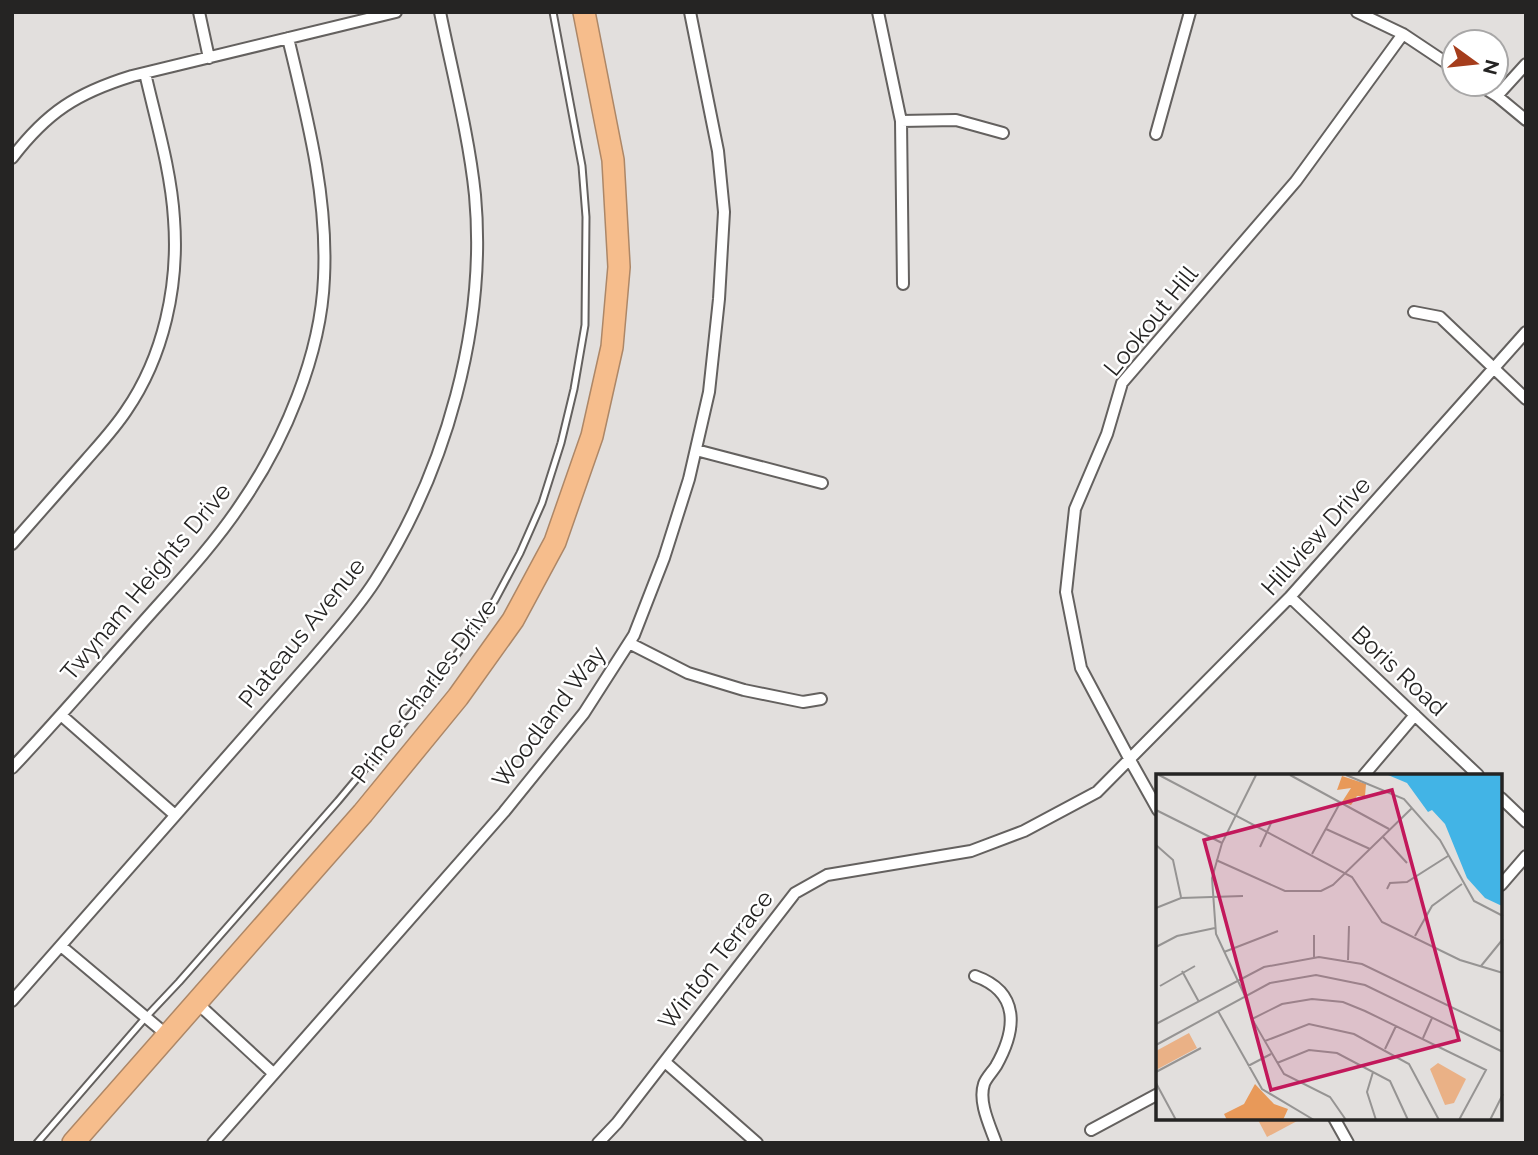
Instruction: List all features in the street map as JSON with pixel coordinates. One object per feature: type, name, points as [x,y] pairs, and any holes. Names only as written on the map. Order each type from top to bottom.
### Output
[{"type":"highway","name":"Prince Charles Drive","points":[[73,1143],[363,813],[458,697],[513,620],[555,542],[592,436],[612,348],[619,267],[613,160],[583,12]]},
{"type":"street","points":[[199,12],[209,58]]},
{"type":"street","points":[[12,158],[37,128],[55,112],[71,101],[109,83],[396,12]]},
{"type":"street","name":"Plateaus Avenue","points":[[12,1002],[360,602],[396,547],[414,511],[452,411],[461,377],[476,268],[477,229],[470,159],[440,12]]},
{"type":"street","name":"Woodland Way","points":[[212,1143],[504,812],[584,713],[634,635],[664,558],[689,479],[709,392],[719,299],[724,212],[718,151],[690,12]]},
{"type":"street","points":[[878,12],[901,121],[903,284]]},
{"type":"street","points":[[1156,134],[1190,12]]},
{"type":"street","points":[[1357,12],[1403,34],[1440,59]]},
{"type":"street","name":"Lookout Hill","points":[[1156,806],[1081,668],[1066,592],[1075,509],[1107,435],[1122,383],[1296,181],[1403,34]]},
{"type":"street","name":"Twynam Heights Drive","points":[[12,768],[195,563],[240,506],[281,433],[308,365],[322,299],[324,226],[313,146],[288,38]]},
{"type":"street","points":[[1510,82],[1526,64]]},
{"type":"street","points":[[12,544],[126,412],[146,377],[162,337],[174,279],[174,218],[163,149],[145,73]]},
{"type":"street","points":[[1499,98],[1526,120]]},
{"type":"street","points":[[901,121],[956,120],[1003,133]]},
{"type":"street","points":[[1414,312],[1440,317],[1526,399]]},
{"type":"street","name":"Hillview Drive","points":[[1130,760],[1290,597],[1526,332]]},
{"type":"street","points":[[696,450],[822,483]]},
{"type":"street","name":"Boris Road","points":[[1290,597],[1477,774]]},
{"type":"street","points":[[629,643],[688,673],[744,690],[803,702],[821,699]]},
{"type":"street","points":[[61,715],[175,815]]},
{"type":"street","points":[[1365,774],[1415,715]]},
{"type":"street","name":"Winton Terrace","points":[[598,1143],[665,1062],[794,893],[827,875],[971,851],[1024,831],[1097,792],[1130,760]]},
{"type":"street","points":[[1503,800],[1526,822]]},
{"type":"street","points":[[1503,883],[1526,856]]},
{"type":"street","points":[[61,946],[167,1035]]},
{"type":"street","points":[[975,976],[987,980],[999,989],[1007,1000],[1011,1020],[1007,1044],[984,1084],[983,1102],[996,1143]]},
{"type":"street","points":[[196,1002],[273,1073]]},
{"type":"street","points":[[665,1062],[757,1143]]},
{"type":"street","points":[[1091,1130],[1156,1095]]},
{"type":"street","points":[[1335,1120],[1348,1143]]},
{"type":"lane","points":[[37,1143],[338,801],[428,692],[495,600],[520,553],[542,502],[561,443],[585,325],[586,218],[582,166],[554,12]]},
{"type":"shaded area","points":[[1258,1120],[1299,1120],[1267,1137]]}]
